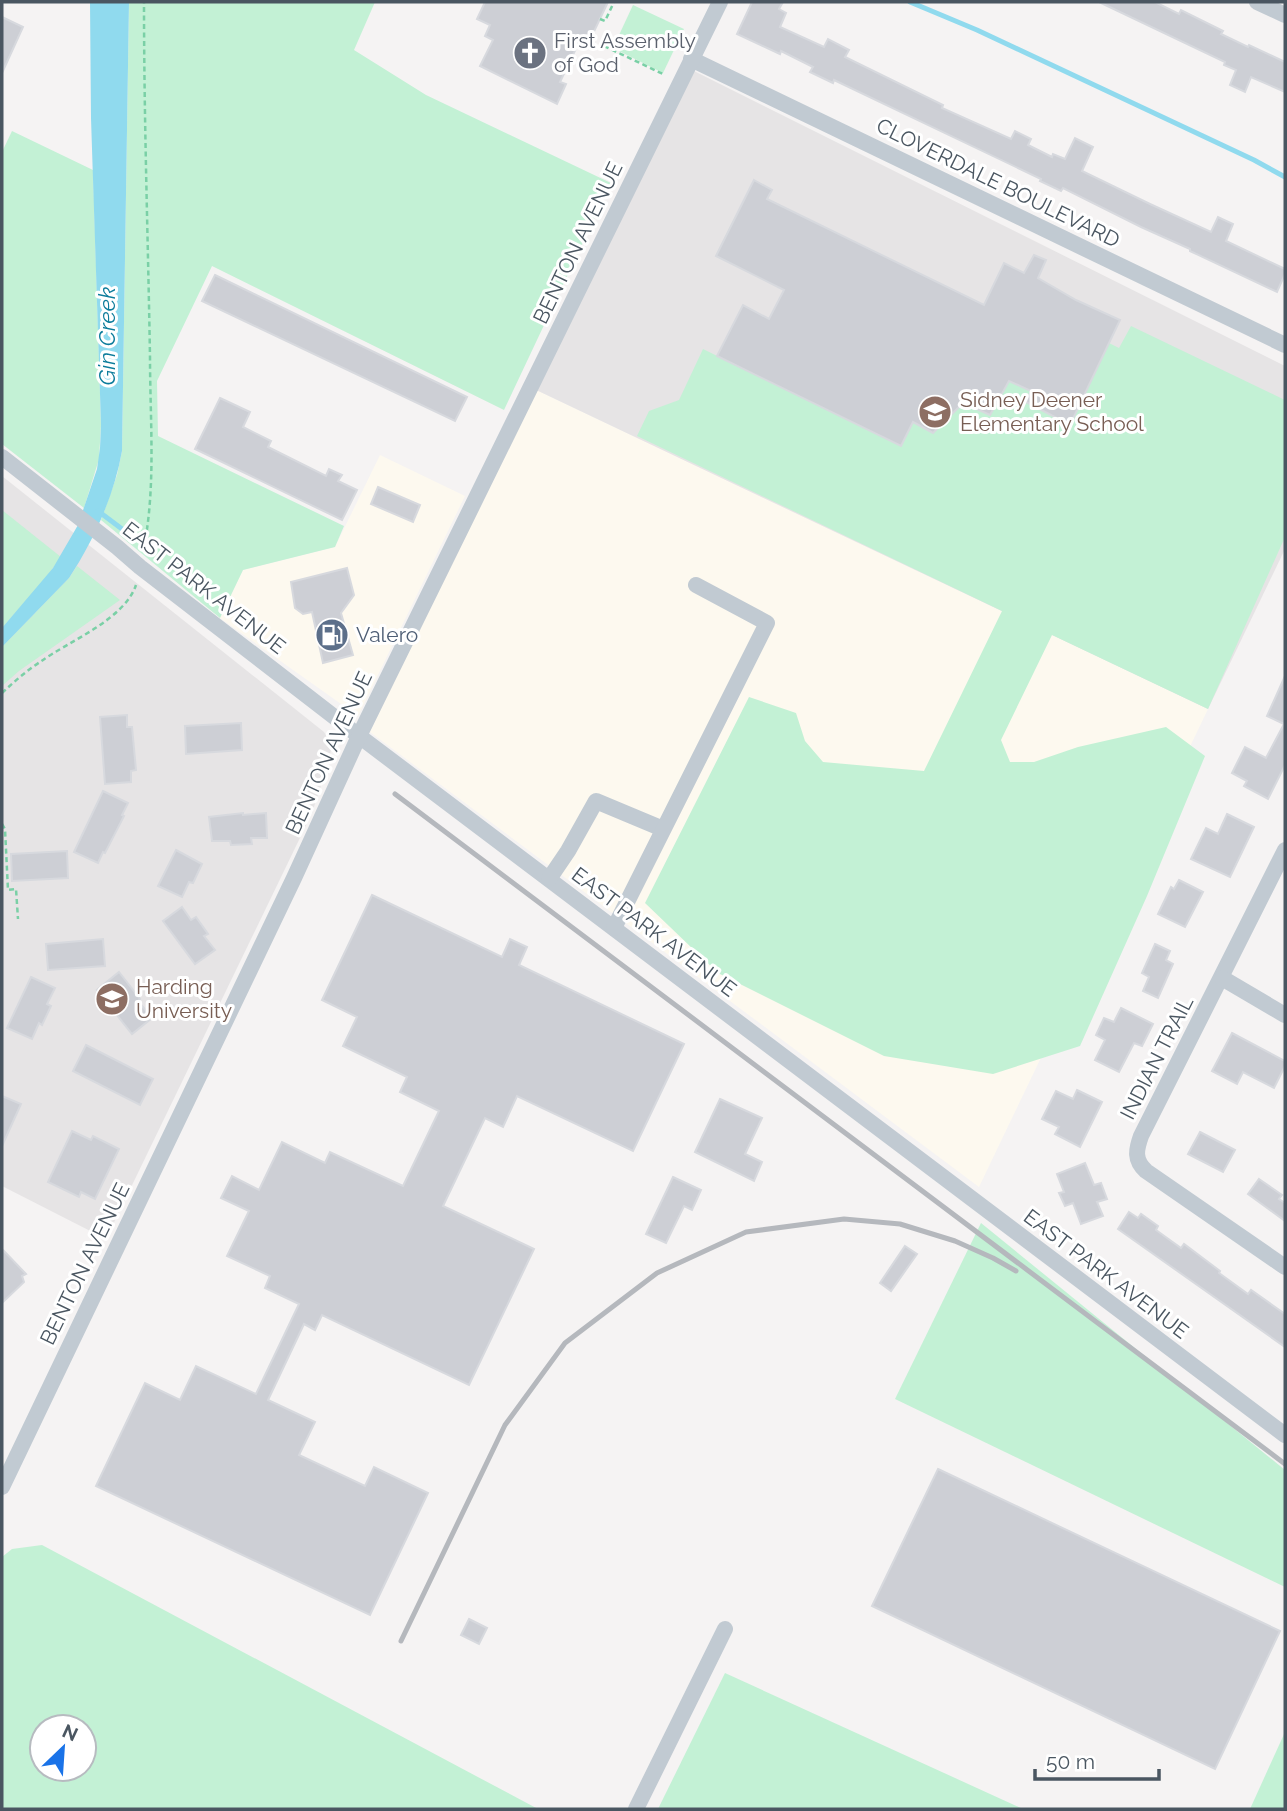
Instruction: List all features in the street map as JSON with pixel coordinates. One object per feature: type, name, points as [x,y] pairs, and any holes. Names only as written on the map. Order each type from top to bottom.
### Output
[{"type":"street","name":"BENTON AVENUE","points":[[2,1487],[294,878],[359,736],[720,2]]},
{"type":"street","points":[[1257,2],[1285,15]]},
{"type":"street","name":"CLOVERDALE BOULEVARD","points":[[691,59],[1285,345]]},
{"type":"street","name":"EAST PARK AVENUE","points":[[2,457],[359,736],[1285,1435]]},
{"type":"street","points":[[614,928],[767,623],[696,585]]},
{"type":"street","points":[[549,879],[596,801],[663,829]]},
{"type":"street","name":"INDIAN TRAIL","points":[[1285,850],[1141,1136],[1136,1157],[1139,1165],[1146,1171],[1285,1267]]},
{"type":"street","points":[[1222,978],[1285,1015]]},
{"type":"street","points":[[636,1809],[725,1629]]},
{"type":"path","points":[[2,693],[41,661],[123,607],[135,589],[140,567],[149,518],[151,463],[144,2]]},
{"type":"path","points":[[600,19],[605,21],[614,2]]},
{"type":"path","points":[[604,46],[665,73]]},
{"type":"path","points":[[2,824],[5,829],[8,890]]},
{"type":"path","points":[[2,888],[16,889],[18,919]]},
{"type":"shaded area","name":"Sidney Deener Elementary School","points":[[692,70],[1285,366],[1285,549],[1208,709],[532,388]]},
{"type":"shaded area","points":[[532,388],[1208,709],[979,1187],[370,732]]},
{"type":"shaded area","points":[[380,455],[465,496],[358,716],[220,618],[243,570],[335,547]]},
{"type":"shaded area","name":"Harding University","points":[[2,476],[324,732],[332,745],[312,813],[106,1239],[2,1186]]},
{"type":"green space","points":[[129,2],[375,2],[354,50],[426,95],[611,183],[504,410],[212,266],[157,381],[158,436],[344,526],[335,547],[243,570],[220,618],[101,520],[117,475],[122,451]]},
{"type":"green space","points":[[633,5],[684,29],[663,73],[613,48]]},
{"type":"green space","points":[[12,131],[93,170],[101,425],[99,459],[84,508],[2,444],[2,152]]},
{"type":"green space","points":[[1131,326],[1285,400],[1285,537],[1208,709],[1052,635],[1001,740],[1010,762],[1034,762],[1078,747],[1166,727],[1205,756],[1147,896],[1080,1046],[993,1074],[884,1056],[718,973],[645,903],[749,697],[796,713],[805,741],[823,762],[924,771],[1002,611],[637,436],[649,411],[679,400],[703,349],[901,446],[913,422],[933,433],[963,403],[990,415],[1009,381],[1031,391],[1070,424],[1109,343],[1119,348]]},
{"type":"green space","points":[[2,510],[61,557],[2,628]]},
{"type":"green space","points":[[77,566],[120,600],[19,671],[2,686],[2,647],[69,578]]},
{"type":"green space","points":[[981,1223],[1285,1470],[1285,1587],[895,1399]]},
{"type":"green space","points":[[42,1545],[538,1809],[2,1809],[2,1557],[12,1549]]},
{"type":"green space","points":[[725,1673],[1023,1809],[658,1809]]},
{"type":"green space","points":[[1285,1732],[1285,1809],[1250,1809]]},
{"type":"water","name":"Gin Creek","points":[[90,2],[129,2],[122,451],[108,501],[95,533],[69,578],[2,647],[2,628],[53,568],[78,525],[97,469],[100,448]]},
{"type":"building","name":"First Assembly of God","points":[[485,2],[608,2],[590,40],[582,36],[560,82],[566,84],[557,104],[480,66],[493,40],[485,36],[490,25],[477,19]]},
{"type":"building","points":[[752,2],[783,2],[779,9],[786,13],[780,27],[824,47],[828,39],[849,50],[845,57],[943,105],[942,108],[1011,139],[1015,131],[1031,139],[1028,145],[1052,157],[1053,154],[1065,159],[1075,138],[1093,147],[1082,171],[1150,204],[1211,232],[1218,217],[1233,224],[1226,241],[1285,269],[1277,292],[1063,188],[1061,191],[1040,181],[1041,179],[834,80],[833,83],[810,72],[813,67],[781,51],[780,54],[737,34]]},
{"type":"building","points":[[1099,2],[1155,2],[1179,14],[1181,10],[1223,31],[1221,34],[1285,62],[1285,92],[1251,77],[1245,92],[1230,85],[1236,70],[1224,65],[1225,62]]},
{"type":"building","points":[[2,17],[23,27],[2,73]]},
{"type":"building","name":"Sidney Deener Elementary School","points":[[754,180],[772,190],[767,199],[984,305],[1004,263],[1024,273],[1034,255],[1046,260],[1038,278],[1076,300],[1120,320],[1070,425],[1026,402],[1031,391],[1009,381],[990,415],[963,403],[933,433],[913,422],[901,446],[717,356],[743,305],[769,319],[784,290],[716,256]]},
{"type":"building","points":[[215,275],[467,397],[455,421],[202,301]]},
{"type":"building","points":[[220,398],[250,412],[243,427],[271,441],[268,447],[326,476],[329,469],[342,475],[338,481],[357,490],[342,520],[195,449]]},
{"type":"building","points":[[378,487],[420,505],[413,522],[371,504]]},
{"type":"building","name":"Valero","points":[[347,568],[354,595],[341,613],[353,655],[323,663],[312,612],[303,614],[295,608],[291,582]]},
{"type":"building","points":[[1285,676],[1285,765],[1268,799],[1244,786],[1247,781],[1232,773],[1245,747],[1266,758],[1284,724],[1267,716]]},
{"type":"building","points":[[127,715],[127,727],[132,727],[136,770],[131,771],[131,782],[105,784],[100,717]]},
{"type":"building","points":[[241,723],[242,750],[186,754],[185,726]]},
{"type":"building","points":[[103,791],[128,803],[122,815],[124,816],[98,863],[74,852]]},
{"type":"building","points":[[266,813],[267,838],[251,838],[252,844],[231,845],[230,841],[212,841],[209,817]]},
{"type":"building","points":[[1227,814],[1254,827],[1230,877],[1191,859],[1206,828],[1218,834]]},
{"type":"building","points":[[176,850],[202,864],[193,883],[189,882],[182,897],[158,886]]},
{"type":"building","points":[[67,851],[68,878],[12,881],[11,854]]},
{"type":"building","points":[[1179,880],[1203,892],[1185,927],[1158,914],[1171,887],[1174,889]]},
{"type":"building","points":[[372,895],[502,957],[510,939],[527,947],[519,965],[684,1044],[633,1151],[517,1096],[503,1127],[485,1118],[443,1206],[534,1249],[469,1385],[322,1315],[315,1330],[304,1324],[268,1400],[315,1422],[299,1455],[365,1486],[374,1467],[428,1493],[370,1615],[96,1486],[145,1383],[180,1400],[196,1366],[256,1394],[299,1304],[265,1288],[270,1276],[227,1256],[249,1211],[221,1198],[232,1176],[259,1190],[282,1142],[325,1163],[330,1152],[403,1186],[439,1111],[400,1092],[407,1077],[343,1046],[357,1017],[322,1000]]},
{"type":"building","points":[[182,907],[191,920],[196,917],[208,934],[204,936],[215,950],[195,964],[163,921]]},
{"type":"building","points":[[103,939],[105,966],[48,970],[46,944]]},
{"type":"building","points":[[1155,944],[1170,951],[1166,960],[1173,964],[1158,998],[1143,991],[1149,977],[1142,973]]},
{"type":"building","points":[[119,972],[152,1018],[132,1034],[97,990]]},
{"type":"building","points":[[31,977],[55,988],[47,1004],[51,1006],[32,1039],[7,1028]]},
{"type":"building","points":[[1121,1008],[1153,1024],[1142,1046],[1134,1043],[1119,1072],[1095,1060],[1105,1040],[1096,1035],[1104,1018],[1114,1022]]},
{"type":"building","points":[[1232,1033],[1285,1061],[1274,1088],[1243,1072],[1237,1084],[1212,1071]]},
{"type":"building","points":[[86,1045],[153,1079],[140,1105],[73,1071]]},
{"type":"building","points":[[1077,1090],[1102,1102],[1080,1147],[1055,1134],[1059,1127],[1042,1119],[1056,1091],[1073,1099]]},
{"type":"building","points":[[2,1096],[21,1104],[2,1146]]},
{"type":"building","points":[[720,1099],[762,1118],[745,1154],[762,1162],[754,1181],[695,1152]]},
{"type":"building","points":[[72,1131],[91,1140],[93,1136],[119,1149],[95,1199],[81,1192],[79,1197],[48,1182]]},
{"type":"building","points":[[1200,1132],[1235,1150],[1223,1172],[1188,1154]]},
{"type":"building","points":[[1085,1163],[1094,1185],[1101,1183],[1107,1199],[1097,1202],[1103,1216],[1081,1224],[1073,1203],[1065,1206],[1059,1193],[1064,1192],[1057,1174]]},
{"type":"building","points":[[673,1177],[701,1190],[692,1210],[684,1206],[666,1243],[646,1234]]},
{"type":"building","points":[[1259,1179],[1282,1195],[1279,1199],[1285,1203],[1285,1221],[1248,1194]]},
{"type":"building","points":[[1129,1212],[1138,1218],[1141,1214],[1158,1226],[1156,1230],[1181,1248],[1184,1244],[1248,1294],[1251,1290],[1285,1314],[1285,1347],[1118,1229]]},
{"type":"building","points":[[905,1246],[917,1254],[891,1291],[880,1283]]},
{"type":"building","points":[[2,1249],[26,1274],[22,1276],[24,1282],[2,1303]]},
{"type":"building","points":[[938,1469],[1280,1631],[1215,1769],[872,1606]]},
{"type":"building","points":[[469,1619],[487,1628],[479,1644],[461,1635]]},
{"type":"waterway","points":[[910,2],[977,30],[1285,177]]},
{"type":"waterway","points":[[98,511],[134,538]]},
{"type":"railway","points":[[395,794],[1285,1464]]},
{"type":"railway","points":[[401,1641],[505,1425],[565,1343],[657,1273],[746,1232],[844,1219],[900,1224],[955,1241],[1016,1271]]},
{"type":"place","name":"First Assembly of God","points":[[530,53]]},
{"type":"place","name":"Sidney Deener Elementary School","points":[[935,412]]},
{"type":"place","name":"Valero","points":[[332,635]]},
{"type":"place","name":"Harding University","points":[[112,999]]}]
